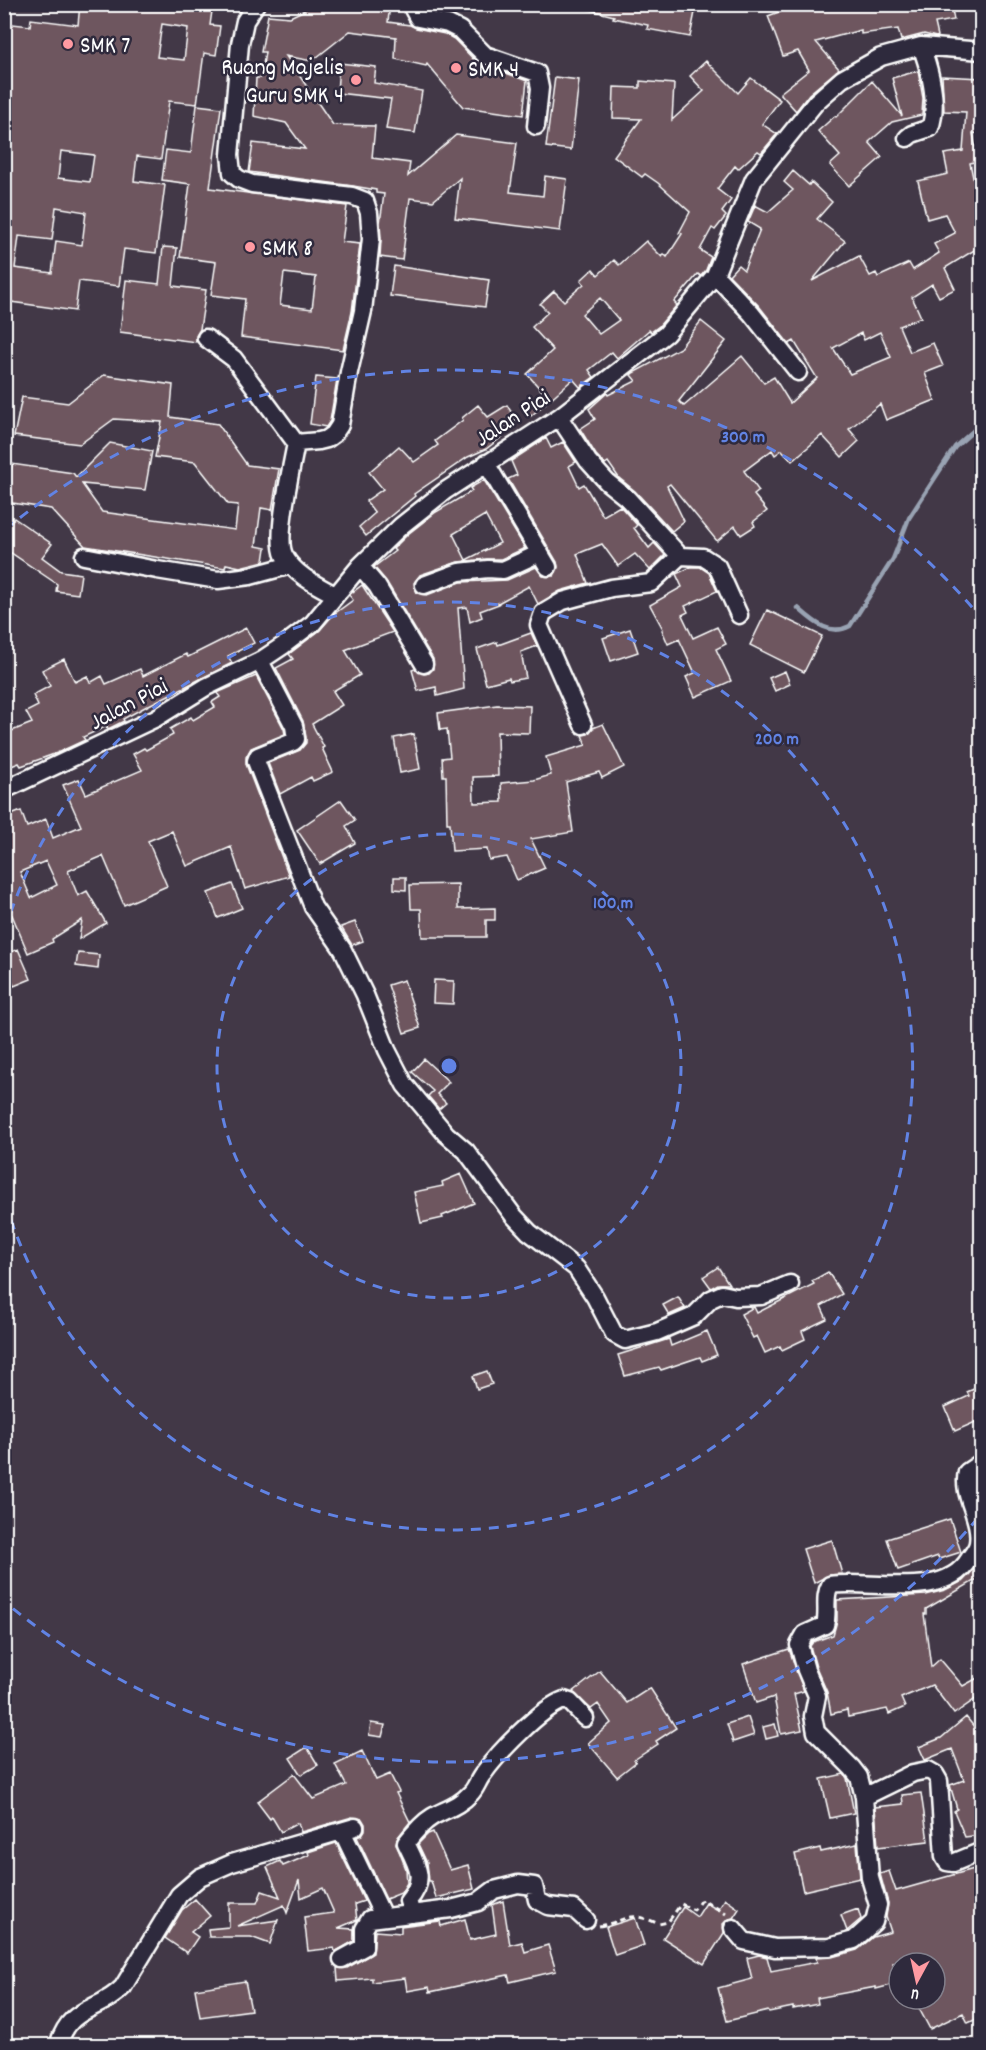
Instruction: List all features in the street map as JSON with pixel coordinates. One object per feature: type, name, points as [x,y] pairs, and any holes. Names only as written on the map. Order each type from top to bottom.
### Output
[{"type":"street","points":[[256,4],[245,21],[240,44],[230,155],[232,173],[239,179],[252,184],[352,196],[365,201],[369,213],[371,239],[363,311],[340,425],[327,439],[296,443]]},
{"type":"street","points":[[413,4],[418,18],[448,24],[460,30],[485,55],[537,73],[540,88],[536,126]]},
{"type":"street","points":[[907,138],[930,128],[932,123],[932,93],[927,63],[921,46]]},
{"type":"street","name":"Jalan Piai","points":[[4,790],[156,718],[206,687],[260,661],[313,623],[360,566],[401,526],[445,491],[559,417],[666,334],[715,275],[754,179],[816,102],[842,79],[881,57],[921,46],[981,51]]},
{"type":"street","points":[[715,275],[750,313],[798,372]]},
{"type":"street","points":[[206,338],[234,359],[296,443],[284,514],[283,553],[291,565],[314,584],[335,595]]},
{"type":"street","points":[[559,417],[588,461],[607,482],[627,498],[680,556],[703,557],[717,566],[739,615]]},
{"type":"street","points":[[424,585],[459,572],[503,570],[544,560],[486,463]]},
{"type":"street","points":[[84,556],[218,580],[250,576],[291,565]]},
{"type":"street","points":[[584,725],[539,625],[543,613],[563,601],[611,588],[651,583],[680,556]]},
{"type":"street","points":[[360,566],[377,586],[424,664]]},
{"type":"street","points":[[260,661],[294,726],[296,736],[293,742],[258,756],[256,761],[314,907],[343,950],[405,1085],[446,1134],[466,1151],[513,1215],[529,1232],[576,1268],[595,1297],[614,1334],[625,1340],[657,1332],[694,1316],[711,1299],[722,1294],[736,1297],[761,1296],[790,1284]]},
{"type":"street","points":[[733,1928],[744,1941],[775,1948],[829,1947],[854,1940],[874,1922],[878,1905],[870,1878],[864,1797],[859,1777],[816,1732],[813,1716],[816,1696],[799,1645],[806,1634],[825,1624],[826,1598],[830,1585],[854,1583],[920,1586],[946,1579],[965,1566],[978,1545],[978,1525],[965,1481],[967,1472],[981,1462]]},
{"type":"street","points":[[412,1914],[408,1901],[417,1891],[419,1869],[406,1843],[416,1831],[430,1818],[451,1809],[472,1792],[481,1776],[505,1748],[550,1707],[564,1700],[570,1702],[585,1718]]},
{"type":"street","points":[[864,1797],[913,1773],[928,1770],[935,1774],[939,1781],[944,1857],[947,1862],[953,1863],[981,1851]]},
{"type":"street","points":[[58,2046],[62,2034],[77,2014],[115,1996],[123,1987],[174,1900],[191,1883],[214,1870],[349,1829],[384,1916]]},
{"type":"street","points":[[342,1959],[364,1947],[364,1929],[370,1919],[451,1909],[478,1902],[494,1890],[518,1884],[534,1886],[537,1900],[548,1906],[574,1909],[586,1920]]},
{"type":"path","points":[[586,1920],[597,1926],[633,1916],[643,1916],[659,1924],[668,1922],[681,1904],[694,1910],[700,1901],[704,1900],[732,1920],[733,1928]]},
{"type":"building","points":[[80,4],[213,4],[210,25],[220,26],[216,55],[204,53],[197,104],[169,101],[161,159],[137,156],[134,181],[165,185],[156,253],[124,249],[119,286],[79,281],[75,311],[4,301],[4,23],[30,26],[31,19],[78,25]],"holes":[[[162,24],[188,28],[184,60],[157,57]],[[61,151],[94,155],[90,182],[58,178]],[[56,207],[86,212],[82,245],[56,241],[52,273],[15,268],[19,236],[52,240]]]},
{"type":"building","points":[[317,4],[390,4],[388,22],[445,34],[454,39],[483,69],[501,71],[527,81],[523,115],[463,107],[427,64],[426,66],[395,59],[396,37],[350,31],[312,61],[286,56],[333,125],[375,126],[372,158],[410,163],[408,176],[456,135],[517,143],[510,192],[543,196],[545,176],[567,179],[560,231],[455,218],[460,178],[433,201],[410,198],[402,260],[380,257],[380,223],[384,194],[376,193],[376,190],[353,186],[249,172],[253,143],[305,149],[286,123],[254,116],[256,78],[261,78],[265,52],[261,52],[268,15],[290,17]]},
{"type":"building","points":[[587,4],[656,4],[695,12],[690,37],[647,29],[648,25],[613,18],[614,16],[586,9]]},
{"type":"building","points":[[800,4],[951,4],[954,20],[935,23],[938,36],[936,37],[924,34],[901,40],[898,29],[861,34],[861,30],[816,42],[839,69],[809,94],[796,111],[780,93],[809,70],[798,51],[783,56],[768,16]]},
{"type":"building","points":[[706,61],[738,93],[751,78],[780,100],[762,124],[777,134],[761,153],[758,151],[738,169],[735,166],[717,189],[731,200],[722,212],[726,216],[715,230],[712,228],[700,250],[711,257],[706,270],[701,276],[698,274],[674,302],[677,305],[659,326],[651,332],[649,330],[617,358],[612,352],[589,370],[594,377],[580,387],[573,379],[531,416],[524,407],[543,392],[527,374],[553,350],[532,327],[548,312],[540,304],[554,291],[564,301],[584,284],[581,280],[593,269],[598,275],[614,260],[619,265],[646,241],[662,257],[664,254],[667,257],[682,234],[679,233],[690,212],[658,183],[645,174],[642,177],[614,156],[641,119],[613,118],[614,87],[640,88],[640,81],[674,84],[672,120],[704,91],[690,76]],"holes":[[[600,298],[619,320],[599,334],[582,314]]]},
{"type":"building","points":[[339,63],[376,67],[374,83],[422,91],[415,133],[386,129],[391,99],[337,93]]},
{"type":"building","points":[[918,71],[923,98],[922,115],[892,122],[869,142],[882,157],[849,186],[830,165],[840,156],[818,131],[836,117],[872,81],[902,116],[892,78]]},
{"type":"building","points":[[942,76],[981,78],[981,134],[973,133],[978,161],[970,163],[976,192],[981,190],[981,246],[945,268],[955,289],[939,297],[932,284],[912,297],[921,317],[899,326],[910,352],[933,343],[943,366],[925,373],[935,400],[886,420],[880,404],[849,429],[859,441],[842,457],[822,435],[792,461],[782,450],[775,455],[772,450],[744,471],[759,491],[754,495],[767,511],[753,522],[755,526],[741,535],[735,526],[717,541],[670,484],[667,486],[684,521],[672,531],[635,491],[619,478],[608,462],[605,464],[596,455],[580,429],[595,419],[589,409],[607,393],[608,395],[636,381],[631,375],[633,373],[680,348],[701,321],[726,341],[679,401],[684,406],[742,356],[764,383],[774,377],[790,403],[817,378],[794,341],[789,344],[759,306],[729,275],[738,265],[744,270],[760,229],[748,222],[755,205],[768,212],[793,190],[784,182],[793,171],[809,185],[811,182],[832,202],[817,219],[845,241],[812,281],[859,256],[870,276],[876,273],[878,277],[909,263],[913,270],[939,253],[934,244],[955,233],[945,214],[927,219],[918,181],[948,174],[944,154],[963,151],[966,112],[944,111]],"holes":[[[880,332],[891,357],[850,374],[833,348],[861,333],[864,340]]]},
{"type":"building","name":"SMK 4","points":[[555,77],[579,80],[571,150],[546,147]]},
{"type":"building","points":[[197,105],[221,108],[210,188],[347,206],[342,242],[360,244],[352,312],[343,350],[241,337],[245,299],[211,295],[216,262],[180,257],[190,184],[162,180],[166,150],[191,153]],"holes":[[[284,273],[316,277],[312,309],[280,305]]]},
{"type":"building","points":[[163,247],[177,248],[173,286],[206,290],[196,342],[120,332],[126,280],[159,284]]},
{"type":"building","points":[[394,266],[489,280],[485,307],[390,296]]},
{"type":"building","points":[[104,375],[173,385],[170,417],[218,424],[247,465],[279,469],[272,510],[261,508],[256,546],[266,548],[264,561],[240,567],[226,564],[225,568],[85,546],[51,509],[6,502],[12,464],[73,473],[76,477],[110,443],[152,451],[145,490],[82,484],[102,512],[235,530],[238,505],[228,504],[195,462],[155,457],[162,422],[114,419],[80,444],[14,436],[22,397],[68,403]]},
{"type":"building","points":[[316,377],[337,379],[330,421],[326,427],[310,424]]},
{"type":"building","points":[[478,405],[488,417],[507,405],[516,420],[498,431],[503,436],[414,494],[415,496],[366,536],[359,527],[375,513],[366,501],[383,489],[369,472],[399,446],[414,462],[438,445],[435,441],[463,420],[462,418]]},
{"type":"building","points":[[546,438],[551,448],[563,442],[576,462],[569,466],[579,487],[584,484],[603,516],[620,506],[637,525],[634,528],[649,548],[654,543],[665,555],[650,570],[635,554],[618,566],[602,544],[577,554],[588,583],[560,591],[538,604],[529,586],[499,604],[480,611],[482,617],[470,622],[467,607],[458,608],[464,689],[437,696],[436,687],[418,691],[412,670],[415,669],[424,674],[429,673],[433,669],[433,659],[386,581],[374,567],[395,551],[393,549],[408,534],[436,512],[472,491],[470,488],[484,480],[525,548],[501,559],[458,562],[420,575],[414,583],[417,593],[427,595],[461,582],[507,580],[536,567],[543,576],[554,576],[558,567],[557,562],[508,479],[517,475],[511,461]],"holes":[[[485,515],[500,543],[466,560],[453,534]]]},
{"type":"building","points":[[14,518],[52,544],[42,557],[61,571],[81,574],[78,594],[56,591],[57,584],[4,548],[4,531]]},
{"type":"building","points":[[691,567],[700,567],[709,573],[717,591],[685,606],[688,612],[682,615],[693,638],[717,627],[726,644],[716,649],[731,681],[695,697],[686,677],[695,673],[679,639],[668,644],[650,605],[682,587],[676,574]]},
{"type":"building","points":[[362,585],[393,632],[345,650],[360,675],[333,691],[342,705],[312,724],[333,772],[313,781],[311,777],[280,794],[268,763],[300,750],[306,743],[306,737],[303,721],[276,668],[293,659],[289,654],[353,600],[349,595]]},
{"type":"building","points":[[767,610],[822,636],[804,672],[750,645]]},
{"type":"building","points":[[246,628],[254,643],[228,656],[232,663],[147,706],[108,729],[107,726],[83,737],[85,740],[21,766],[19,763],[4,769],[4,734],[32,723],[26,712],[38,706],[33,695],[50,686],[42,670],[64,659],[75,682],[87,676],[90,683],[102,676],[106,684],[140,669],[143,676]]},
{"type":"building","points":[[630,629],[638,652],[611,661],[603,638]]},
{"type":"building","points":[[531,633],[537,646],[521,652],[526,678],[510,681],[509,678],[486,684],[477,649],[497,642],[498,645]]},
{"type":"building","points":[[785,671],[790,684],[775,691],[769,678]]},
{"type":"building","points":[[256,676],[284,729],[285,734],[251,748],[246,757],[246,764],[289,876],[245,889],[231,847],[187,866],[172,831],[148,841],[167,886],[124,905],[103,856],[68,871],[78,896],[87,891],[106,923],[79,939],[82,920],[52,939],[53,942],[28,953],[12,915],[8,917],[4,908],[4,818],[21,811],[27,827],[46,819],[53,838],[81,826],[63,785],[79,779],[86,794],[142,770],[133,754],[144,748],[146,750],[173,735],[170,729],[191,717],[193,720],[215,707],[212,702],[220,697],[217,693]],"holes":[[[46,861],[57,885],[31,898],[20,872]]]},
{"type":"building","points":[[497,705],[530,706],[529,733],[497,732],[498,776],[473,777],[474,803],[502,802],[501,783],[534,780],[551,775],[546,757],[586,745],[582,735],[588,734],[593,728],[603,724],[624,767],[602,778],[599,772],[566,782],[573,832],[531,839],[545,868],[517,880],[507,857],[489,860],[487,849],[452,851],[450,823],[447,823],[446,776],[443,776],[442,758],[450,757],[447,729],[440,730],[438,713]]},
{"type":"building","points":[[414,734],[420,769],[400,773],[394,738]]},
{"type":"building","points":[[341,800],[355,820],[346,826],[355,843],[320,864],[297,830]]},
{"type":"building","points":[[394,877],[406,877],[406,890],[394,889]]},
{"type":"building","points":[[232,884],[242,908],[218,918],[208,893]]},
{"type":"building","points":[[458,884],[458,909],[495,908],[495,920],[486,920],[486,937],[422,937],[421,909],[411,909],[410,885]]},
{"type":"building","points":[[355,922],[363,941],[352,945],[341,927]]},
{"type":"building","points":[[18,949],[31,979],[14,986],[4,963],[4,955]]},
{"type":"building","points":[[78,953],[99,955],[98,969],[76,966]]},
{"type":"building","points":[[404,980],[420,1028],[404,1033],[388,985]]},
{"type":"building","points":[[434,980],[454,981],[453,1004],[433,1003]]},
{"type":"building","points":[[424,1059],[449,1082],[437,1094],[446,1103],[439,1109],[428,1096],[433,1091],[412,1072]]},
{"type":"building","points":[[461,1174],[474,1203],[442,1216],[443,1218],[421,1223],[414,1192],[443,1186],[442,1182]]},
{"type":"building","points":[[718,1267],[729,1284],[718,1284],[711,1288],[703,1277]]},
{"type":"building","points":[[828,1272],[842,1294],[821,1306],[827,1319],[802,1331],[805,1339],[782,1350],[780,1346],[765,1353],[757,1336],[753,1338],[741,1314],[754,1307],[757,1313],[814,1284],[812,1281]]},
{"type":"building","points":[[678,1297],[685,1308],[669,1315],[663,1305]]},
{"type":"building","points":[[707,1331],[717,1355],[702,1361],[700,1357],[661,1370],[659,1367],[625,1376],[618,1355],[669,1339],[671,1346]]},
{"type":"building","points":[[487,1371],[492,1384],[477,1389],[473,1376]]},
{"type":"building","points":[[981,1386],[981,1423],[980,1420],[955,1431],[945,1407],[969,1396],[967,1392]]},
{"type":"building","points":[[950,1519],[961,1552],[939,1559],[938,1556],[898,1570],[887,1539]]},
{"type":"building","points":[[832,1540],[842,1574],[829,1575],[814,1583],[803,1549]]},
{"type":"building","points":[[977,1566],[981,1577],[926,1609],[926,1614],[924,1614],[931,1667],[940,1659],[963,1686],[981,1676],[981,1695],[954,1714],[932,1685],[901,1698],[905,1707],[889,1714],[887,1709],[848,1717],[847,1710],[831,1714],[827,1692],[810,1646],[813,1642],[833,1635],[837,1621],[837,1600],[926,1595],[945,1590],[963,1581]]},
{"type":"building","points":[[789,1649],[804,1691],[794,1694],[802,1730],[781,1734],[774,1697],[756,1703],[743,1664]]},
{"type":"building","points":[[600,1671],[627,1703],[650,1688],[676,1728],[656,1741],[658,1744],[634,1760],[636,1762],[617,1777],[588,1743],[611,1723],[598,1704],[591,1709],[573,1692]]},
{"type":"building","points":[[748,1717],[754,1735],[733,1742],[727,1724]]},
{"type":"building","points":[[966,1717],[981,1735],[981,1835],[965,1837],[954,1811],[957,1809],[950,1785],[964,1780],[952,1749],[925,1760],[919,1747],[941,1738]]},
{"type":"building","points":[[371,1723],[385,1725],[382,1737],[369,1735]]},
{"type":"building","points":[[775,1724],[778,1736],[766,1739],[763,1727]]},
{"type":"building","points":[[307,1747],[318,1765],[301,1775],[290,1758]]},
{"type":"building","points":[[362,1751],[376,1780],[390,1774],[410,1822],[396,1843],[406,1869],[407,1883],[401,1893],[386,1899],[357,1837],[365,1830],[362,1819],[352,1817],[301,1832],[298,1823],[281,1832],[272,1817],[270,1819],[257,1802],[294,1774],[313,1799],[346,1785],[335,1764]]},
{"type":"building","points":[[844,1774],[847,1778],[854,1813],[830,1818],[821,1779]]},
{"type":"building","points":[[921,1793],[928,1841],[878,1847],[875,1807],[903,1804],[902,1795]]},
{"type":"building","points":[[433,1832],[450,1870],[468,1865],[474,1889],[436,1898],[431,1881],[429,1881],[427,1863],[418,1844]]},
{"type":"building","points":[[336,1843],[364,1901],[355,1904],[357,1920],[338,1928],[354,1929],[354,1941],[335,1952],[334,1948],[308,1951],[304,1917],[334,1913],[323,1888],[301,1898],[299,1880],[287,1913],[284,1905],[237,1926],[278,1920],[270,1944],[251,1937],[209,1937],[208,1929],[229,1927],[229,1903],[257,1903],[262,1891],[280,1897],[267,1867],[280,1861],[283,1866],[309,1855],[308,1852]]},
{"type":"building","points":[[857,1844],[860,1878],[803,1891],[795,1854],[820,1848],[821,1852]]},
{"type":"building","points":[[981,1867],[981,2017],[968,2023],[963,2013],[930,2029],[920,2011],[947,2011],[947,1951],[887,1951],[887,1986],[817,1998],[818,2004],[768,2011],[727,2021],[718,1988],[752,1979],[747,1958],[759,1955],[767,1957],[771,1971],[817,1962],[816,1958],[832,1957],[857,1950],[873,1937],[891,1932],[886,1917],[888,1903],[880,1874],[889,1871],[896,1891]]},
{"type":"building","points":[[195,1899],[210,1916],[191,1932],[198,1937],[187,1953],[165,1938],[182,1910]]},
{"type":"building","points":[[725,1899],[739,1909],[733,1918],[723,1924],[724,1933],[704,1964],[663,1938],[683,1907],[697,1917],[706,1903],[718,1910]]},
{"type":"building","points":[[503,1901],[510,1945],[522,1942],[525,1952],[548,1945],[556,1971],[510,1982],[508,1975],[430,1992],[429,1987],[407,1991],[405,1978],[372,1982],[372,1978],[338,1981],[337,1968],[347,1968],[373,1953],[375,1931],[401,1933],[401,1926],[440,1921],[441,1926],[465,1919],[470,1940],[496,1934],[492,1905]]},
{"type":"building","points":[[858,1909],[861,1919],[847,1931],[841,1915]]},
{"type":"building","points":[[635,1918],[644,1945],[615,1955],[606,1927]]},
{"type":"building","points":[[245,1981],[251,2010],[200,2017],[195,1989]]},
{"type":"waterway","points":[[798,608],[828,629],[835,630],[850,626],[893,559],[909,518],[955,447],[982,423]]},
{"type":"place","name":"SMK 7","points":[[68,44]]},
{"type":"place","name":"SMK 4","points":[[456,68]]},
{"type":"place","name":"Ruang Majelis Guru SMK 4","points":[[356,80]]},
{"type":"place","name":"SMK 8","points":[[250,247]]}]
